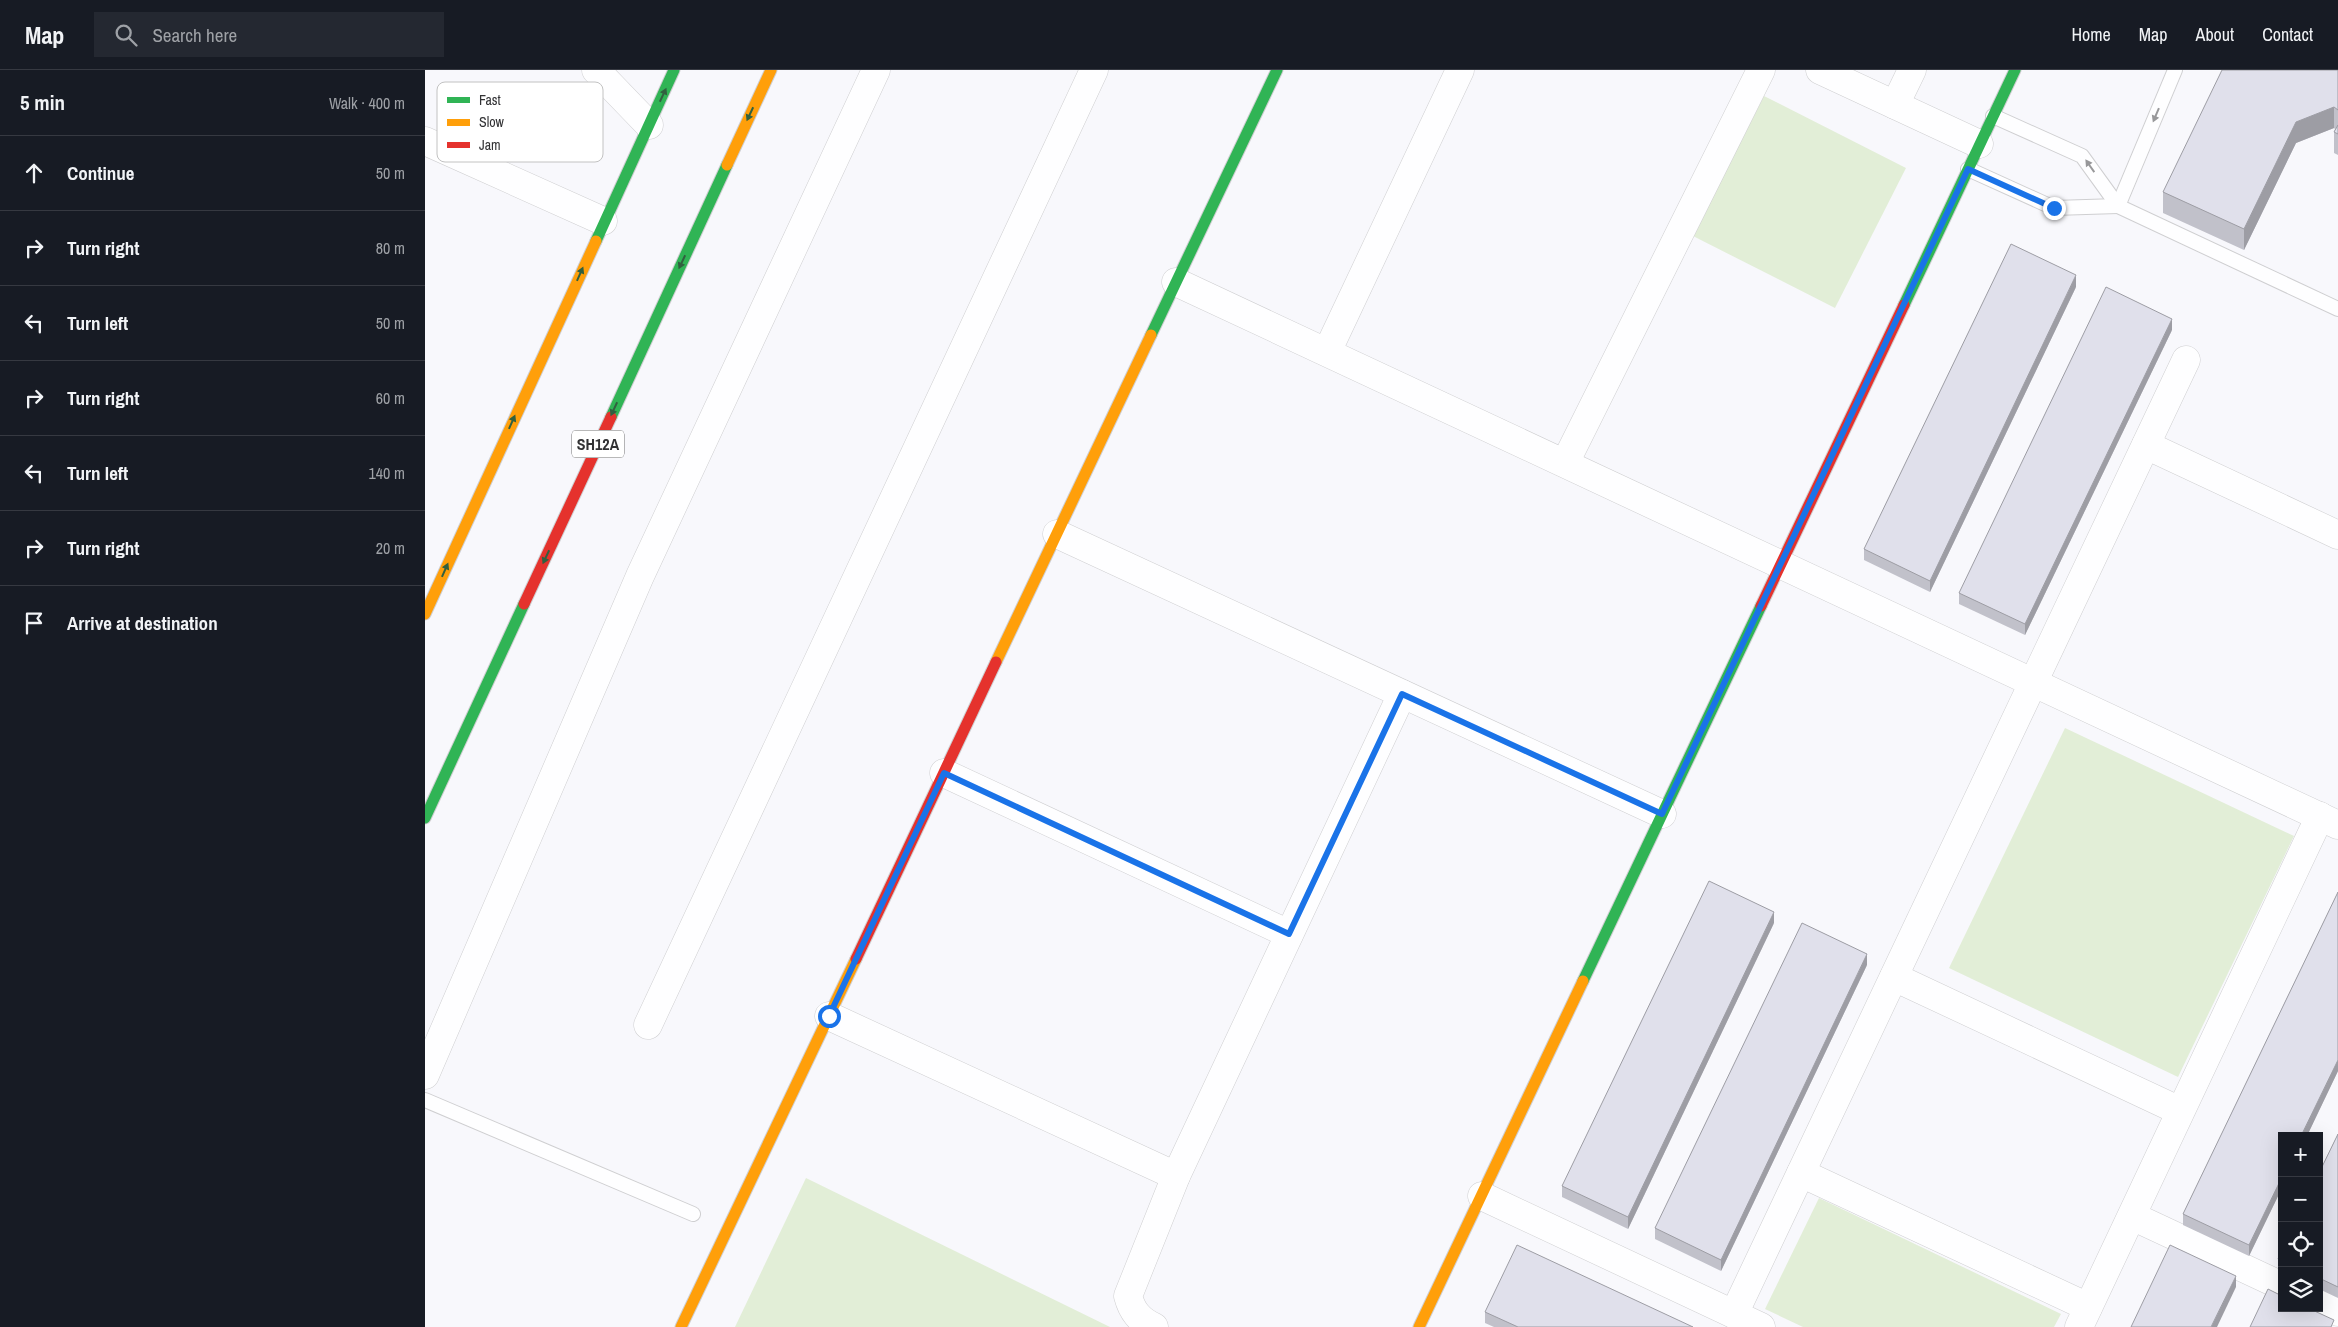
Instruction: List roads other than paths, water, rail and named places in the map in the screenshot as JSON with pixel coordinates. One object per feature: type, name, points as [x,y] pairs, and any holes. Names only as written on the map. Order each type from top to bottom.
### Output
[{"type":"street","points":[[596,70],[649,125]]},
{"type":"street","points":[[428,599],[674,70]]},
{"type":"street","name":"SH12A","points":[[425,818],[771,70]]},
{"type":"street","points":[[425,1075],[640,576],[877,70]]},
{"type":"street","points":[[648,1025],[1094,70]]},
{"type":"street","points":[[681,1327],[1277,70]]},
{"type":"street","points":[[1327,352],[1460,70]]},
{"type":"street","points":[[1565,463],[1761,70]]},
{"type":"street","points":[[1820,70],[1979,144]]},
{"type":"street","points":[[1895,105],[1912,70]]},
{"type":"street","points":[[1419,1327],[2015,70]]},
{"type":"street","points":[[425,141],[437,146]]},
{"type":"street","points":[[472,162],[603,221]]},
{"type":"street","points":[[1176,282],[2329,821],[2181,1111],[2083,1317],[1801,1173]]},
{"type":"street","points":[[1734,1314],[2186,360]]},
{"type":"street","points":[[2146,445],[2338,535]]},
{"type":"street","points":[[1057,534],[1662,814]]},
{"type":"street","points":[[1154,1327],[1137,1316],[1131,1307],[1128,1296],[1176,1176],[1402,694]]},
{"type":"street","points":[[944,773],[1289,934]]},
{"type":"street","points":[[1894,977],[2181,1111]]},
{"type":"street","points":[[829,1016],[1176,1176]]},
{"type":"street","points":[[1482,1196],[1761,1327]]},
{"type":"street","points":[[2132,1216],[2278,1284]]},
{"type":"street","points":[[2323,1305],[2338,1312]]},
{"type":"lane","points":[[2118,206],[2177,71]]},
{"type":"lane","points":[[1993,116],[2082,156],[2118,206]]},
{"type":"lane","points":[[1968,169],[2054,208],[2118,206],[2338,309]]},
{"type":"lane","points":[[425,1100],[693,1214]]}]
